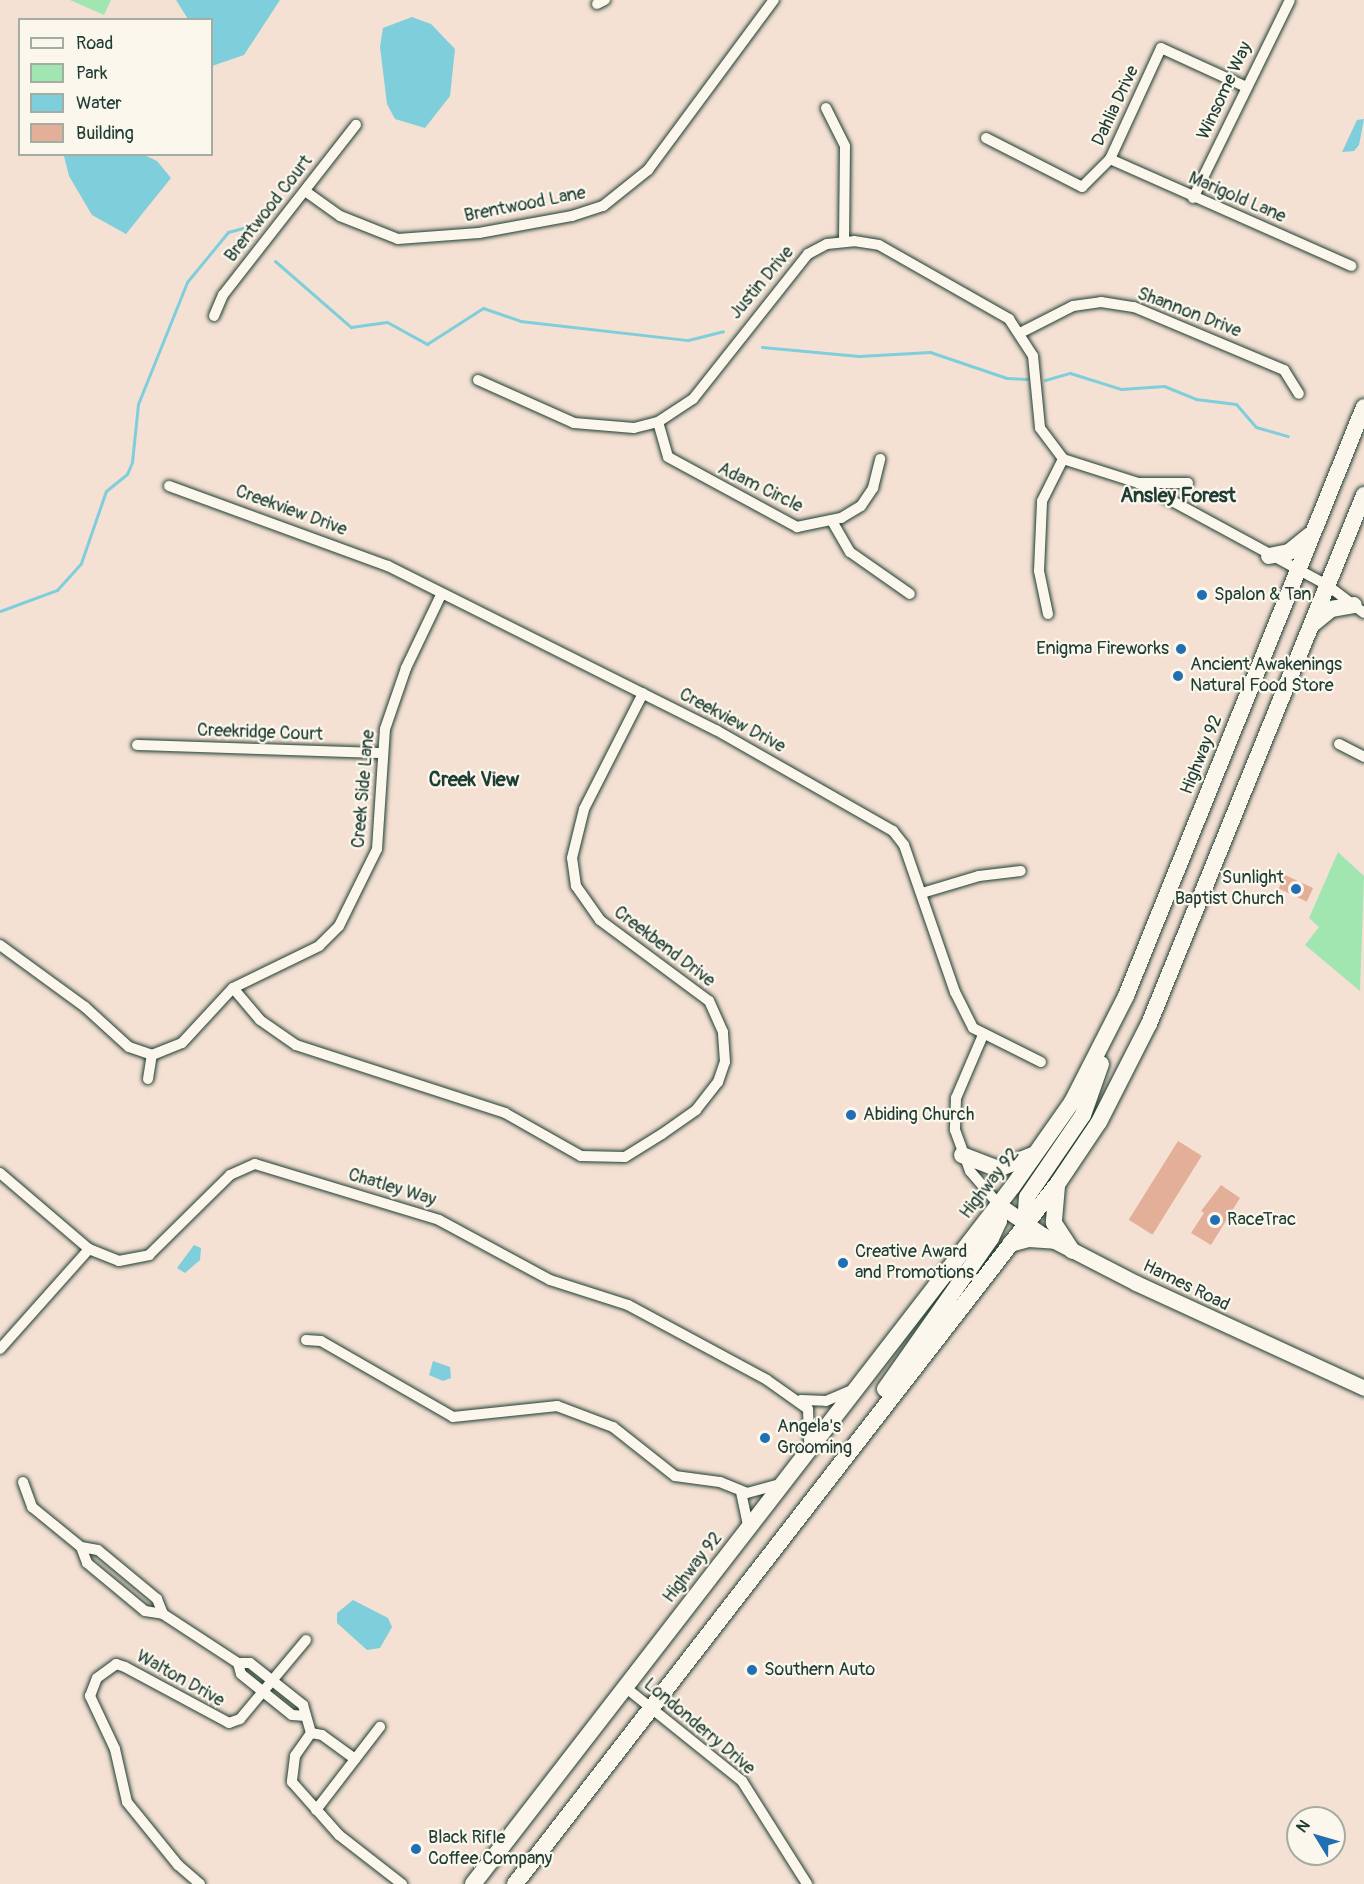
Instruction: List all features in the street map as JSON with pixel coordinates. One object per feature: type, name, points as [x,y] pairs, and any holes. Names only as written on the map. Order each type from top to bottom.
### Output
[{"type":"main road","name":"Highway 92","points":[[473,1884],[1042,1147],[1103,1045],[1364,407]]},
{"type":"main road","points":[[514,1884],[1058,1183],[1099,1122],[1140,1045],[1364,495]]},
{"type":"main road","points":[[1269,556],[1297,548],[1316,528]]},
{"type":"main road","points":[[1311,626],[1331,609],[1359,609]]},
{"type":"main road","points":[[1025,1225],[1024,1207],[1030,1192],[1088,1106],[1103,1045]]},
{"type":"main road","points":[[962,1155],[998,1169],[1019,1163],[1042,1147]]},
{"type":"main road","points":[[1058,1183],[1054,1223],[1072,1251]]},
{"type":"main road","points":[[873,1420],[900,1364],[992,1238],[999,1221],[999,1205]]},
{"type":"main road","points":[[1010,1244],[1029,1239],[1055,1242]]},
{"type":"street","name":"Brentwood Lane","points":[[305,190],[340,216],[398,239],[478,233],[572,216],[603,206],[648,170],[774,0]]},
{"type":"street","name":"Winsome Way","points":[[1193,198],[1244,86],[1290,0]]},
{"type":"street","name":"Dahlia Drive","points":[[986,138],[1082,187],[1110,159],[1161,48],[1244,86]]},
{"type":"street","points":[[826,108],[845,146],[844,242]]},
{"type":"street","name":"Brentwood Court","points":[[214,316],[223,295],[356,125]]},
{"type":"street","name":"Marigold Lane","points":[[1110,159],[1193,198],[1351,266]]},
{"type":"street","name":"Justin Drive","points":[[478,380],[574,423],[634,428],[658,422],[693,399],[808,254],[826,244],[844,242],[879,245],[989,305],[1020,333],[1033,356],[1040,428],[1064,459]]},
{"type":"street","name":"Shannon Drive","points":[[1020,333],[1073,306],[1101,302],[1134,307],[1284,370],[1299,394]]},
{"type":"street","name":"Adam Circle","points":[[658,422],[668,457],[724,491],[797,527],[832,521],[861,506],[873,488],[880,459]]},
{"type":"street","points":[[1048,614],[1039,571],[1042,501],[1064,459],[1138,483],[1298,572],[1327,585],[1359,609]]},
{"type":"street","points":[[1138,483],[1188,483]]},
{"type":"street","name":"Creekview Drive","points":[[169,486],[362,554],[643,693],[893,831],[904,845],[964,1013],[983,1035]]},
{"type":"street","points":[[832,521],[850,552],[910,594]]},
{"type":"street","name":"Creek Side Lane","points":[[152,1055],[182,1043],[233,988],[302,957],[339,926],[377,849],[381,753],[392,703],[441,595]]},
{"type":"street","name":"Creekbend Drive","points":[[233,988],[260,1020],[296,1045],[506,1113],[581,1156],[625,1157],[688,1116],[722,1072],[725,1048],[720,1023],[709,1001],[600,920],[582,898],[573,872],[573,843],[584,809],[643,693]]},
{"type":"street","points":[[1339,744],[1364,757]]},
{"type":"street","name":"Creekridge Court","points":[[137,745],[381,753]]},
{"type":"street","points":[[922,893],[979,876],[1022,871]]},
{"type":"street","points":[[0,945],[85,1007],[129,1047],[152,1055],[148,1079]]},
{"type":"street","points":[[999,1205],[962,1155],[955,1130],[956,1098],[983,1035],[1041,1062]]},
{"type":"street","name":"Chatley Way","points":[[0,1173],[89,1249],[119,1261],[149,1255],[230,1175],[255,1164],[439,1220],[550,1280],[628,1305],[801,1401]]},
{"type":"street","name":"Hames Road","points":[[999,1205],[1025,1225],[1072,1251],[1364,1389]]},
{"type":"street","points":[[0,1349],[89,1249]]},
{"type":"street","points":[[306,1340],[321,1341],[453,1417],[557,1406],[585,1413],[630,1438],[675,1476],[720,1482],[741,1492],[760,1491],[784,1482]]},
{"type":"street","points":[[806,1454],[811,1419],[801,1401],[826,1401],[857,1387]]},
{"type":"street","points":[[22,1482],[32,1507],[81,1547],[98,1550],[157,1599],[163,1614]]},
{"type":"street","points":[[741,1492],[748,1506],[747,1529]]},
{"type":"street","points":[[81,1547],[87,1563],[146,1611],[163,1614],[238,1663],[250,1663],[303,1706],[311,1733],[290,1770],[300,1795],[339,1835],[402,1884]]},
{"type":"street","name":"Walton Drive","points":[[200,1884],[178,1865],[128,1802],[115,1749],[90,1696],[97,1678],[116,1664],[219,1721],[240,1719],[306,1640]]},
{"type":"street","points":[[238,1663],[241,1674],[292,1715],[306,1716]]},
{"type":"street","name":"Londonderry Drive","points":[[625,1687],[748,1788],[789,1862],[807,1884]]},
{"type":"street","points":[[316,1810],[380,1727]]},
{"type":"street","points":[[311,1733],[322,1735],[355,1759]]},
{"type":"green space","points":[[70,0],[111,0],[104,15]]},
{"type":"green space","points":[[1338,852],[1364,876],[1360,991],[1305,945],[1319,927],[1309,918]]},
{"type":"water","points":[[176,0],[280,0],[244,55],[213,66],[213,18],[187,18]]},
{"type":"water","points":[[412,17],[431,24],[455,49],[450,96],[425,128],[395,119],[387,104],[380,47],[383,28]]},
{"type":"water","points":[[1364,119],[1359,145],[1354,151],[1342,152],[1357,120]]},
{"type":"water","points":[[64,156],[146,156],[157,161],[171,178],[126,234],[92,215],[69,176]]},
{"type":"water","points":[[194,1245],[201,1248],[200,1260],[185,1273],[177,1268]]},
{"type":"water","points":[[433,1361],[450,1367],[451,1378],[443,1381],[429,1375]]},
{"type":"water","points":[[353,1600],[388,1618],[392,1627],[380,1648],[367,1650],[337,1623],[337,1613]]},
{"type":"building","name":"Sunlight Baptist Church","points":[[1285,875],[1313,888],[1307,902],[1279,889]]},
{"type":"building","name":"RaceTrac","points":[[1178,1141],[1202,1156],[1152,1235],[1129,1220]]},
{"type":"building","name":"RaceTrac","points":[[1221,1185],[1240,1198],[1211,1245],[1191,1233],[1204,1213],[1201,1211]]},
{"type":"waterway","points":[[0,611],[57,590],[81,563],[106,491],[127,474],[132,462],[138,404],[187,282],[228,232],[247,227]]},
{"type":"waterway","points":[[275,261],[351,327],[387,322],[427,344],[483,308],[520,321],[688,340],[723,331]]},
{"type":"waterway","points":[[762,347],[859,356],[930,352],[1007,378],[1027,379]]},
{"type":"waterway","points":[[1045,380],[1070,373],[1121,389],[1164,386],[1196,399],[1236,404],[1256,427],[1288,436]]},
{"type":"place","name":"Spalon & Tan","points":[[1202,595]]},
{"type":"place","name":"Enigma Fireworks","points":[[1181,649]]},
{"type":"place","name":"Ancient Awakenings Natural Food Store","points":[[1178,676]]},
{"type":"place","name":"Sunlight Baptist Church","points":[[1296,889]]},
{"type":"place","name":"Abiding Church","points":[[851,1115]]},
{"type":"place","name":"RaceTrac","points":[[1215,1220]]},
{"type":"place","name":"Creative Award and Promotions","points":[[843,1263]]},
{"type":"place","name":"Angela's Grooming","points":[[765,1438]]},
{"type":"place","name":"Southern Auto","points":[[752,1670]]},
{"type":"place","name":"Black Rifle Coffee Company","points":[[416,1849]]},
{"type":"district","name":"Ansley Forest","points":[[1178,495]]},
{"type":"district","name":"Creek View","points":[[474,779]]}]
